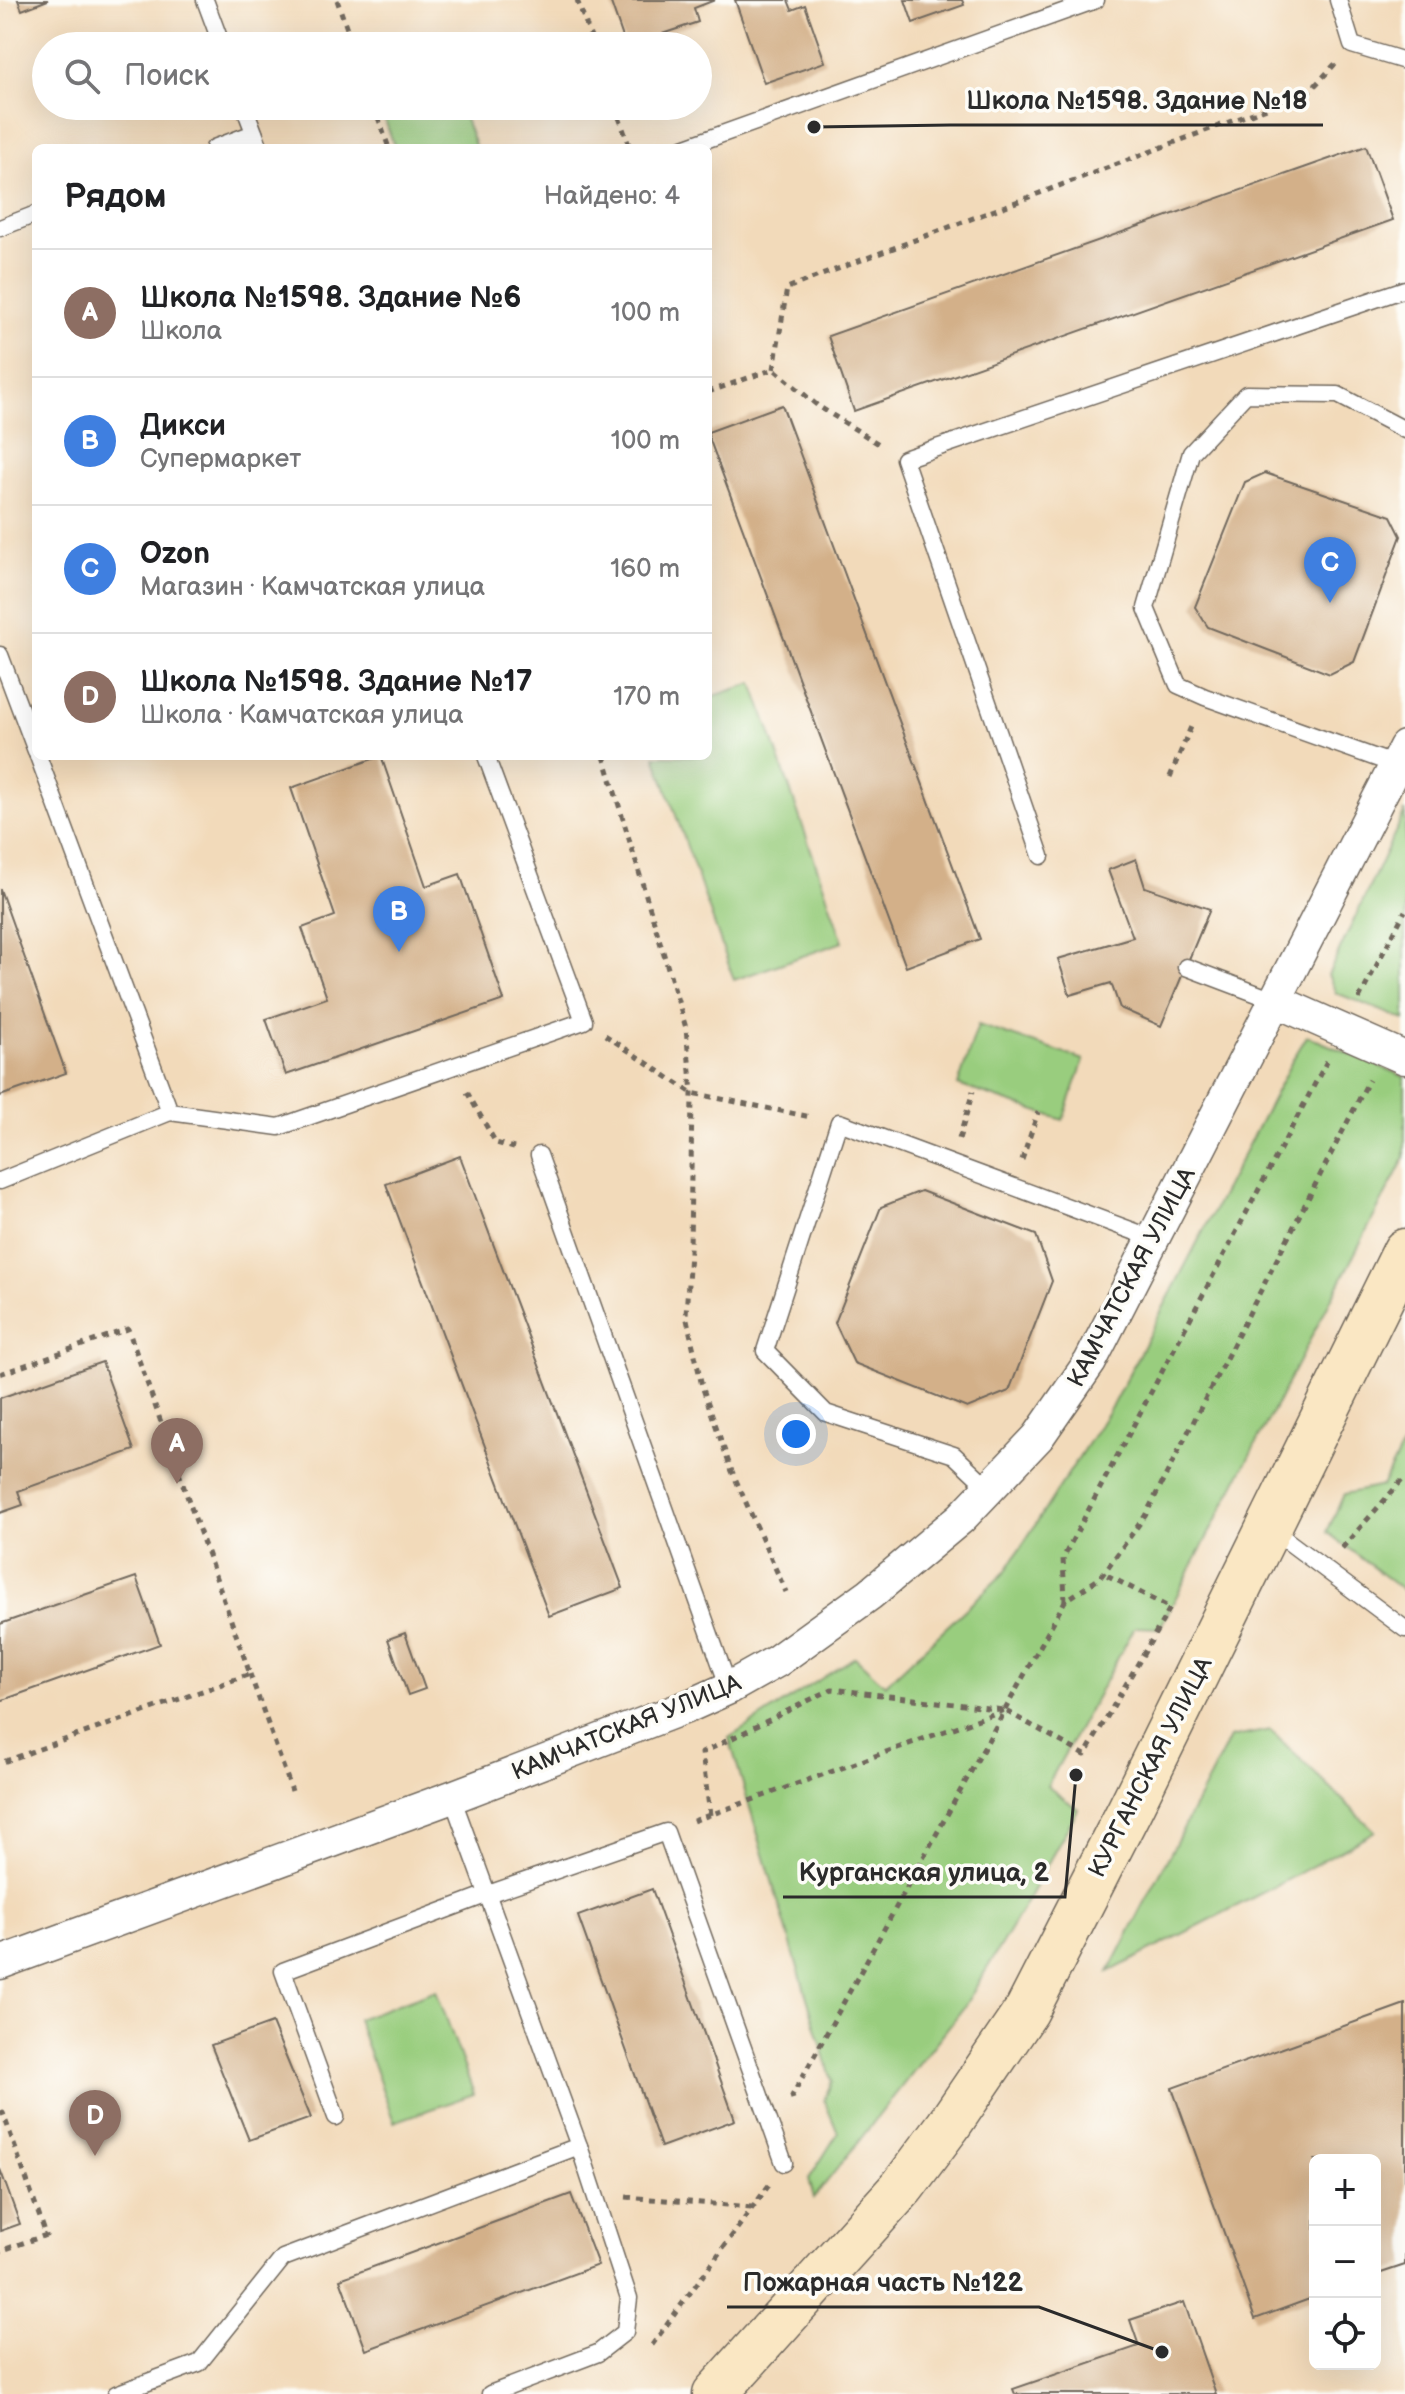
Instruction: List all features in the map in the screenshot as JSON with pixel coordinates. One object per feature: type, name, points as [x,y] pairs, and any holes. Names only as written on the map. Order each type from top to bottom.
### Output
[{"type":"street","name":"КАМЧАТСКАЯ УЛИЦА","points":[[0,1963],[452,1797],[729,1688],[777,1661],[870,1594],[961,1518],[1038,1437],[1090,1362],[1400,756]]},
{"type":"street","points":[[1276,1001],[1395,1054]]},
{"type":"street","name":"КУРГАНСКАЯ УЛИЦА","points":[[715,2394],[903,2186],[956,2115],[1027,2010],[1129,1811],[1405,1251]]},
{"type":"lane","points":[[205,0],[217,32]]},
{"type":"lane","points":[[694,144],[1096,0]]},
{"type":"lane","points":[[1338,0],[1352,45],[1405,61]]},
{"type":"lane","points":[[236,144],[257,140],[249,120]]},
{"type":"lane","points":[[0,228],[32,216]]},
{"type":"lane","points":[[1041,856],[904,459],[1405,289]]},
{"type":"lane","points":[[1400,756],[1205,697],[1178,685],[1146,608],[1191,453],[1246,394],[1338,395],[1405,430]]},
{"type":"lane","points":[[0,655],[32,741]]},
{"type":"lane","points":[[39,760],[170,1112]]},
{"type":"lane","points":[[0,1181],[170,1112],[279,1127],[584,1021],[487,760]]},
{"type":"lane","points":[[1186,967],[1276,1001]]},
{"type":"lane","points":[[989,1488],[954,1455],[826,1413],[765,1351],[839,1122],[1152,1238]]},
{"type":"lane","points":[[539,1155],[729,1688]]},
{"type":"lane","points":[[1269,1527],[1405,1629]]},
{"type":"lane","points":[[452,1797],[579,2146],[629,2298],[625,2332],[598,2353],[490,2394]]},
{"type":"lane","points":[[336,2117],[283,1971],[488,1894],[666,1832],[784,2163]]},
{"type":"lane","points":[[116,2394],[199,2363],[283,2258],[579,2146]]},
{"type":"path","points":[[337,0],[348,32]]},
{"type":"path","points":[[577,0],[589,32]]},
{"type":"path","points":[[774,369],[787,288],[1309,92],[1352,45]]},
{"type":"path","points":[[379,120],[388,144]]},
{"type":"path","points":[[620,120],[629,144]]},
{"type":"path","points":[[712,391],[774,369]]},
{"type":"path","points":[[774,369],[818,406],[904,459]]},
{"type":"path","points":[[1170,777],[1205,697]]},
{"type":"path","points":[[605,760],[686,1028],[692,1093],[686,1315],[702,1386],[731,1469],[786,1592]]},
{"type":"path","points":[[1065,1601],[1063,1558],[1405,911]]},
{"type":"path","points":[[584,1021],[692,1093],[839,1122]]},
{"type":"path","points":[[796,2109],[792,2096],[1065,1601],[1100,1578],[1145,1516],[1395,1054]]},
{"type":"path","points":[[453,1066],[496,1143],[539,1155]]},
{"type":"path","points":[[952,1163],[973,1091]]},
{"type":"path","points":[[1013,1186],[1038,1112]]},
{"type":"path","points":[[0,1374],[128,1329],[292,1791]]},
{"type":"path","points":[[1341,1549],[1405,1477]]},
{"type":"path","points":[[710,1815],[702,1753],[832,1689],[1004,1710],[1085,1755],[1170,1608],[1103,1573]]},
{"type":"path","points":[[0,1763],[250,1674]]},
{"type":"path","points":[[666,1832],[1004,1710]]},
{"type":"path","points":[[0,2114],[3,2113],[46,2235],[0,2251]]},
{"type":"path","points":[[649,2349],[784,2163]]},
{"type":"path","points":[[615,2196],[753,2207]]},
{"type":"green space","points":[[385,120],[465,120],[474,144],[394,144]]},
{"type":"green space","points":[[753,683],[843,942],[734,980],[656,760],[712,760],[712,697]]},
{"type":"green space","points":[[1405,811],[1405,1020],[1336,993],[1328,975]]},
{"type":"green space","points":[[978,1025],[1084,1060],[1063,1120],[958,1085]]},
{"type":"green space","points":[[1307,1036],[1405,1077],[1405,1157],[1160,1628],[1135,1627],[1047,1786],[1078,1809],[1022,1910],[964,2007],[814,2198],[809,2179],[838,2133],[824,2100],[832,2081],[729,1738],[855,1657],[885,1685],[1005,1572],[1113,1404]]},
{"type":"green space","points":[[1405,1441],[1405,1592],[1327,1532],[1344,1494],[1382,1486]]},
{"type":"green space","points":[[1270,1730],[1375,1831],[1109,1972],[1230,1738]]},
{"type":"green space","points":[[436,1990],[474,2094],[394,2122],[357,2019]]},
{"type":"building","points":[[18,0],[48,0],[22,10]]},
{"type":"building","points":[[610,0],[715,0],[694,8],[698,22],[668,32],[621,32]]},
{"type":"building","points":[[735,0],[788,0],[792,10],[805,5],[825,62],[764,83]]},
{"type":"building","points":[[905,0],[962,0],[964,5],[913,23]]},
{"type":"building","points":[[1366,146],[1393,220],[854,411],[828,336]]},
{"type":"building","points":[[782,405],[980,939],[906,967],[712,446],[712,431]]},
{"type":"building","points":[[1265,473],[1391,516],[1401,536],[1354,662],[1330,674],[1208,627],[1195,607],[1245,482]]},
{"type":"building","points":[[370,760],[382,760],[426,886],[460,874],[504,1000],[286,1075],[266,1019],[327,998],[302,928],[335,916],[291,788]]},
{"type":"building","points":[[1136,859],[1145,887],[1210,909],[1161,1026],[1120,1008],[1111,983],[1070,995],[1058,959],[1133,937],[1108,870]]},
{"type":"building","points":[[0,889],[66,1073],[0,1096]]},
{"type":"building","points":[[460,1156],[623,1588],[549,1616],[386,1184]]},
{"type":"building","points":[[921,1191],[1036,1235],[1052,1281],[1009,1391],[967,1408],[854,1363],[835,1323],[881,1207]]},
{"type":"building","points":[[102,1362],[134,1450],[18,1491],[23,1505],[0,1513],[0,1398]]},
{"type":"building","points":[[136,1577],[160,1644],[0,1701],[0,1624]]},
{"type":"building","points":[[405,1633],[425,1689],[408,1695],[388,1639]]},
{"type":"building","points":[[652,1889],[735,2120],[661,2147],[578,1916]]},
{"type":"building","points":[[1405,2004],[1405,2265],[1381,2273],[1381,2154],[1309,2154],[1309,2299],[1255,2319],[1172,2088]]},
{"type":"building","points":[[272,2023],[311,2118],[249,2140],[211,2045]]},
{"type":"building","points":[[0,2169],[20,2224],[0,2231]]},
{"type":"building","points":[[571,2194],[598,2265],[366,2350],[340,2279]]},
{"type":"building","points":[[1184,2302],[1216,2394],[1015,2394],[1013,2389],[1139,2346],[1130,2320]]},
{"type":"place","name":"Школа №1598. Здание №18","points":[[814,127]]},
{"type":"place","name":"Ozon","points":[[1330,603]]},
{"type":"place","name":"Дикси","points":[[399,952]]},
{"type":"place","name":"Школа №1598. Здание №6","points":[[177,1484]]},
{"type":"place","name":"Курганская улица, 2","points":[[1076,1775]]},
{"type":"place","name":"Школа №1598. Здание №17","points":[[95,2156]]},
{"type":"place","name":"Пожарная часть №122","points":[[1162,2352]]}]
